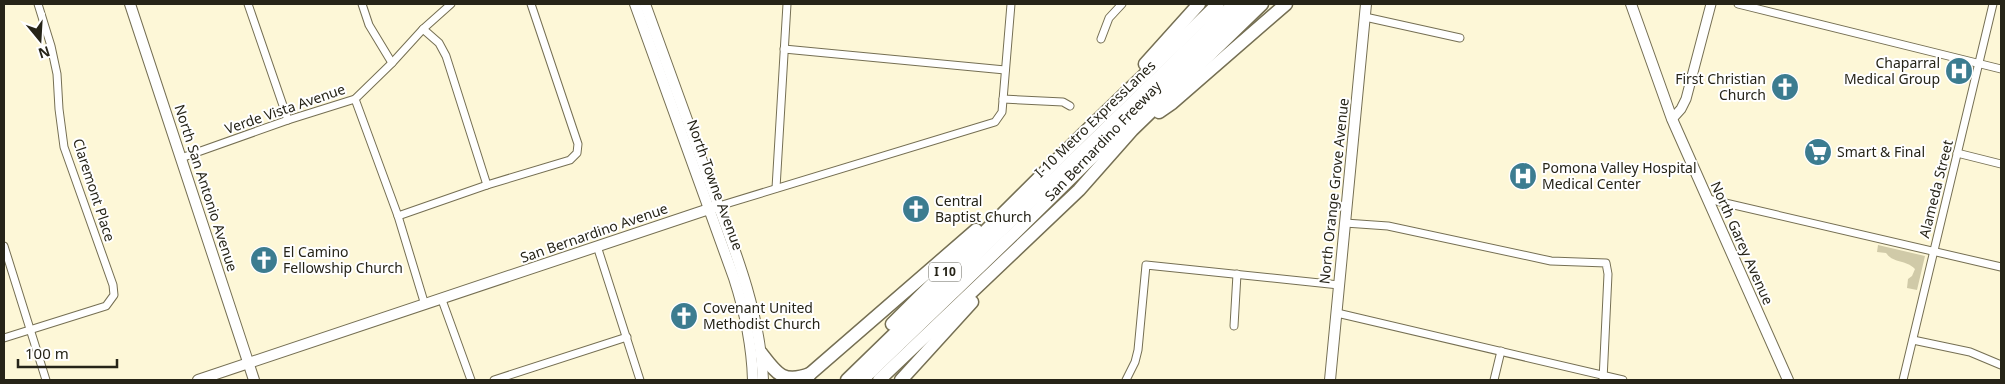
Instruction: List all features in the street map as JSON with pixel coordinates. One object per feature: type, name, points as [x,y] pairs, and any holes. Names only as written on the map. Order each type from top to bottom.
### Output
[{"type":"highway","points":[[1082,135],[1198,4]]},
{"type":"highway","name":"San Bernardino Freeway","points":[[836,380],[1082,135],[1218,4]]},
{"type":"highway","name":"I-10 Metro ExpressLanes","points":[[847,380],[1234,4]]},
{"type":"highway","name":"I-10 Metro ExpressLanes","points":[[862,380],[1248,4]]},
{"type":"highway","name":"San Bernardino Freeway","points":[[879,380],[1079,190],[1132,130],[1262,4]]},
{"type":"highway","points":[[1132,130],[1172,103],[1286,4]]},
{"type":"highway","points":[[761,353],[780,375],[788,378],[806,377],[1054,164]]},
{"type":"highway","points":[[900,380],[1079,190]]},
{"type":"main road","name":"North San Antonio Avenue","points":[[130,4],[254,380]]},
{"type":"main road","name":"North Towne Avenue","points":[[635,4],[753,306],[761,353],[763,380]]},
{"type":"main road","name":"North Towne Avenue","points":[[644,4],[714,207],[744,308],[750,341],[753,380]]},
{"type":"main road","name":"North Orange Grove Avenue","points":[[1330,380],[1366,4]]},
{"type":"main road","name":"North Garey Avenue","points":[[1631,4],[1672,118],[1788,380]]},
{"type":"main road","name":"San Bernardino Avenue","points":[[198,380],[442,300],[714,207]]},
{"type":"street","name":"Claremont Place","points":[[31,329],[106,306],[114,295],[113,285],[64,147],[57,74],[52,46],[38,4]]},
{"type":"street","points":[[248,4],[288,120]]},
{"type":"street","points":[[362,4],[369,25],[392,63]]},
{"type":"street","name":"Verde Vista Avenue","points":[[181,158],[288,120],[355,99],[392,63],[423,28],[451,4]]},
{"type":"street","points":[[398,216],[488,185],[570,160],[577,153],[578,144],[530,4]]},
{"type":"street","points":[[776,188],[787,4]]},
{"type":"street","points":[[1011,4],[1003,99],[1063,102],[1070,106]]},
{"type":"street","points":[[1101,38],[1110,18],[1122,4]]},
{"type":"street","points":[[1672,118],[1681,109],[1686,100],[1711,4]]},
{"type":"street","points":[[1738,4],[2001,69]]},
{"type":"street","name":"Alameda Street","points":[[1903,380],[1993,4]]},
{"type":"street","points":[[1365,17],[1460,38]]},
{"type":"street","points":[[423,28],[439,43],[446,56],[488,185]]},
{"type":"street","points":[[784,49],[1005,70]]},
{"type":"street","points":[[355,99],[398,216],[425,305]]},
{"type":"street","name":"San Bernardino Avenue","points":[[714,207],[995,122],[1002,112],[1003,99]]},
{"type":"street","points":[[1957,153],[2001,164]]},
{"type":"street","points":[[1708,198],[2001,267]]},
{"type":"street","points":[[1345,223],[1388,226],[1551,261],[1606,263],[1608,274],[1603,378]]},
{"type":"street","points":[[4,246],[46,380]]},
{"type":"street","points":[[597,246],[640,380]]},
{"type":"street","points":[[1126,380],[1135,362],[1138,350],[1146,264],[1339,285]]},
{"type":"street","points":[[1234,326],[1237,274]]},
{"type":"street","points":[[442,300],[471,380]]},
{"type":"street","points":[[1337,313],[1501,351],[1603,378],[1623,380]]},
{"type":"street","points":[[4,338],[31,329]]},
{"type":"street","points":[[494,380],[626,337]]},
{"type":"street","points":[[1913,340],[1970,352],[2001,365]]},
{"type":"street","points":[[1494,380],[1501,351]]},
{"type":"shaded area","points":[[1878,245],[1925,256],[1917,290],[1907,288],[1908,279],[1912,276],[1915,269],[1892,259],[1886,253],[1877,252]]},
{"type":"place","name":"Chaparral Medical Group","points":[[1959,71]]},
{"type":"place","name":"First Christian Church","points":[[1785,87]]},
{"type":"place","name":"Smart & Final","points":[[1818,152]]},
{"type":"place","name":"Pomona Valley Hospital Medical Center","points":[[1523,176]]},
{"type":"place","name":"Central Baptist Church","points":[[916,209]]},
{"type":"place","name":"El Camino Fellowship Church","points":[[264,260]]},
{"type":"place","name":"Covenant United Methodist Church","points":[[684,316]]}]
